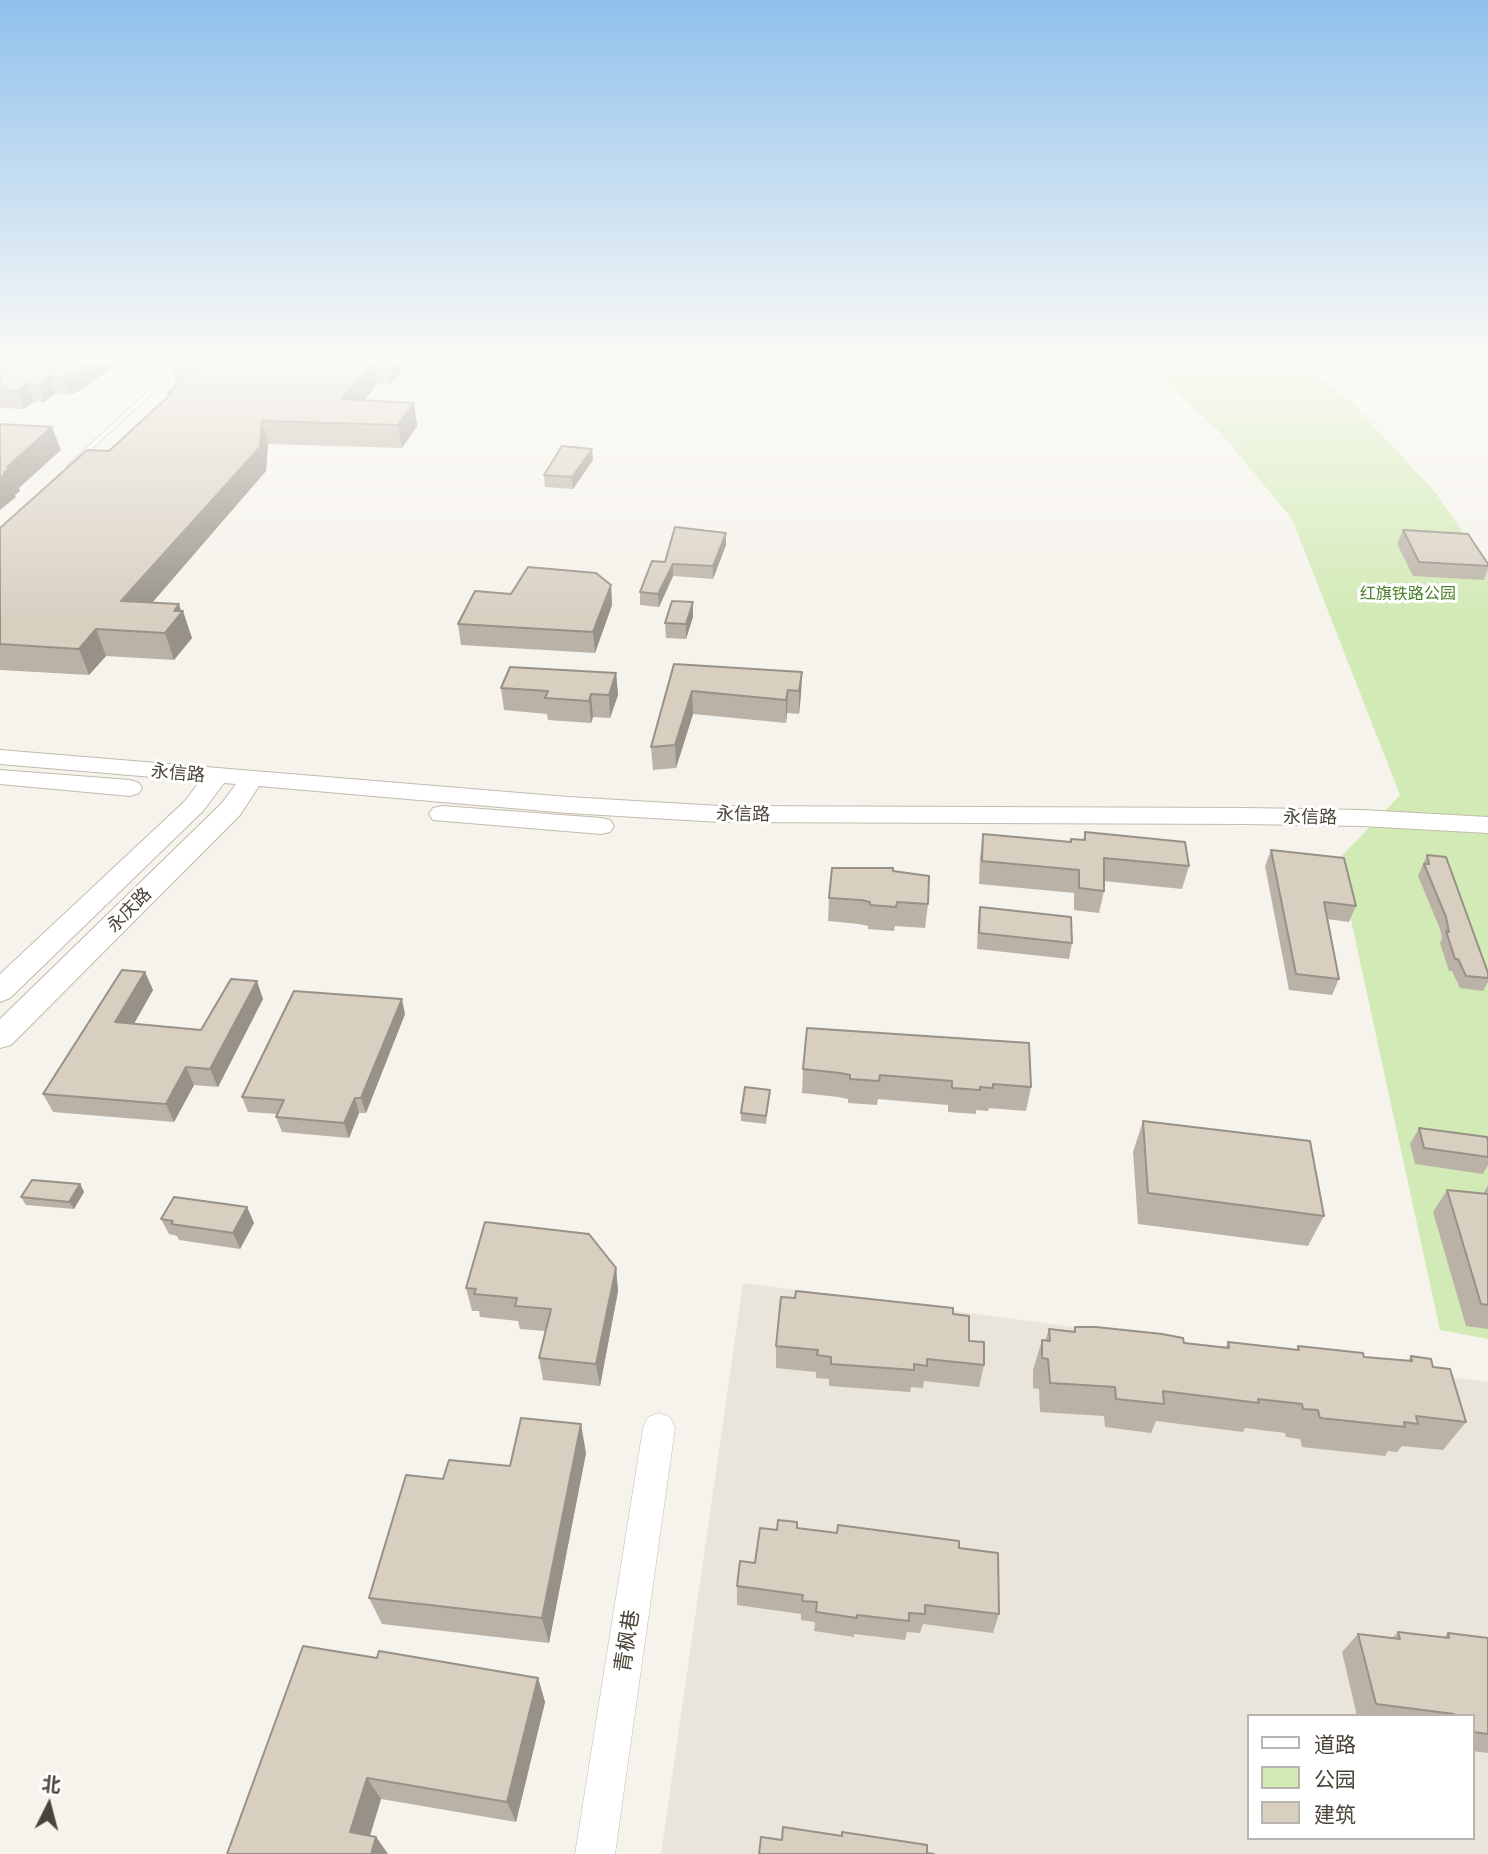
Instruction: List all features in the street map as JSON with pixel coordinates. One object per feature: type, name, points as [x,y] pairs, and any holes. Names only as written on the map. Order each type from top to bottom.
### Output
[{"type":"street","name":"永信路","points":[[0,757],[210,785]]},
{"type":"street","name":"永信路","points":[[0,777],[210,785],[606,826],[707,829],[1302,830],[1488,842]]},
{"type":"street","name":"永庆路","points":[[0,991],[194,806],[210,785]]},
{"type":"street","name":"永信路","points":[[246,788],[720,814],[1259,816],[1488,825]]},
{"type":"street","name":"永庆路","points":[[0,1037],[231,809],[246,788]]},
{"type":"street","name":"青枫巷","points":[[595,1854],[659,1428]]},
{"type":"lane","points":[[58,477],[91,447]]},
{"type":"shaded area","points":[[743,1283],[1488,1382],[1488,1854],[661,1854]]},
{"type":"green space","name":"红旗铁路公园","points":[[1232,447],[1393,447],[1435,492],[1488,569],[1488,1339],[1440,1330],[1338,860],[1400,795],[1292,519]]},
{"type":"building","points":[[0,447],[30,447],[7,467],[11,467],[0,478]]},
{"type":"building","points":[[114,447],[260,447],[121,601],[179,604],[174,611],[183,611],[165,633],[96,629],[79,649],[0,644],[0,528],[87,450],[109,451]]},
{"type":"building","points":[[562,447],[592,449],[572,477],[544,475]]},
{"type":"building","points":[[675,527],[726,533],[713,566],[673,564],[658,594],[640,592],[652,561],[665,562]]},
{"type":"building","points":[[1403,530],[1468,534],[1488,566],[1419,562]]},
{"type":"building","points":[[528,567],[596,573],[611,585],[593,632],[458,624],[475,591],[511,594]]},
{"type":"building","points":[[672,601],[693,602],[686,624],[665,623]]},
{"type":"building","points":[[674,664],[802,672],[799,691],[788,690],[786,700],[692,691],[675,745],[651,747]]},
{"type":"building","points":[[510,667],[616,673],[609,695],[591,694],[589,701],[545,698],[548,691],[501,688]]},
{"type":"building","points":[[1085,832],[1185,842],[1189,866],[1104,858],[1104,891],[1079,888],[1079,870],[982,861],[983,834],[1071,842],[1071,839],[1085,840]]},
{"type":"building","points":[[1271,850],[1344,858],[1356,906],[1324,902],[1339,979],[1296,974]]},
{"type":"building","points":[[1427,855],[1446,857],[1488,978],[1466,976],[1458,959],[1455,959],[1446,931],[1449,932],[1446,917],[1424,864],[1429,864]]},
{"type":"building","points":[[832,868],[893,868],[893,871],[929,876],[928,904],[897,902],[896,907],[870,905],[870,902],[861,900],[829,898]]},
{"type":"building","points":[[980,907],[1071,917],[1072,943],[979,933]]},
{"type":"building","points":[[122,970],[145,972],[115,1022],[201,1030],[231,979],[257,981],[210,1069],[186,1067],[166,1104],[43,1094]]},
{"type":"building","points":[[294,991],[402,999],[361,1098],[355,1098],[344,1123],[276,1117],[284,1100],[242,1097]]},
{"type":"building","points":[[807,1028],[1029,1043],[1031,1087],[993,1084],[993,1088],[980,1087],[980,1090],[952,1088],[952,1081],[880,1075],[879,1081],[850,1079],[850,1075],[803,1069]]},
{"type":"building","points":[[745,1087],[770,1090],[766,1116],[741,1113]]},
{"type":"building","points":[[1143,1121],[1310,1141],[1324,1216],[1148,1193]]},
{"type":"building","points":[[1419,1128],[1487,1137],[1488,1157],[1424,1148]]},
{"type":"building","points":[[32,1180],[80,1184],[69,1202],[21,1197]]},
{"type":"building","points":[[1447,1190],[1488,1194],[1488,1305],[1481,1304]]},
{"type":"building","points":[[174,1197],[247,1207],[233,1233],[171,1224],[173,1221],[161,1219]]},
{"type":"building","points":[[485,1222],[589,1234],[616,1268],[596,1364],[539,1358],[551,1309],[515,1306],[517,1298],[474,1294],[476,1289],[466,1288]]},
{"type":"building","points":[[796,1291],[953,1308],[953,1314],[969,1316],[969,1341],[984,1342],[984,1365],[927,1359],[927,1366],[914,1364],[914,1370],[831,1364],[831,1357],[817,1355],[818,1350],[776,1346],[781,1297],[795,1298]]},
{"type":"building","points":[[1075,1327],[1162,1334],[1183,1338],[1184,1343],[1229,1348],[1228,1342],[1299,1350],[1298,1346],[1363,1353],[1364,1357],[1412,1361],[1411,1356],[1431,1359],[1433,1367],[1450,1369],[1466,1422],[1416,1416],[1418,1424],[1404,1422],[1405,1427],[1320,1418],[1318,1410],[1303,1409],[1302,1404],[1258,1399],[1259,1403],[1163,1391],[1164,1404],[1116,1399],[1115,1387],[1050,1383],[1048,1359],[1042,1358],[1042,1340],[1050,1341],[1049,1329],[1075,1332]]},
{"type":"building","points":[[521,1418],[581,1424],[542,1618],[369,1598],[406,1475],[443,1479],[449,1460],[510,1466]]},
{"type":"building","points":[[778,1520],[797,1522],[797,1528],[837,1533],[838,1525],[959,1541],[959,1548],[998,1553],[999,1614],[925,1605],[925,1614],[909,1613],[909,1621],[857,1615],[857,1618],[816,1612],[817,1602],[802,1601],[803,1595],[737,1586],[740,1561],[755,1563],[760,1528],[777,1530]]},
{"type":"building","points":[[1398,1632],[1449,1638],[1448,1633],[1488,1638],[1488,1734],[1474,1732],[1474,1714],[1376,1704],[1358,1634],[1400,1639]]},
{"type":"building","points":[[303,1646],[377,1658],[379,1651],[538,1678],[507,1802],[367,1778],[350,1832],[376,1837],[371,1854],[227,1854]]},
{"type":"building","points":[[783,1827],[842,1836],[842,1832],[927,1845],[927,1853],[934,1854],[759,1854],[761,1837],[782,1840]]}]
